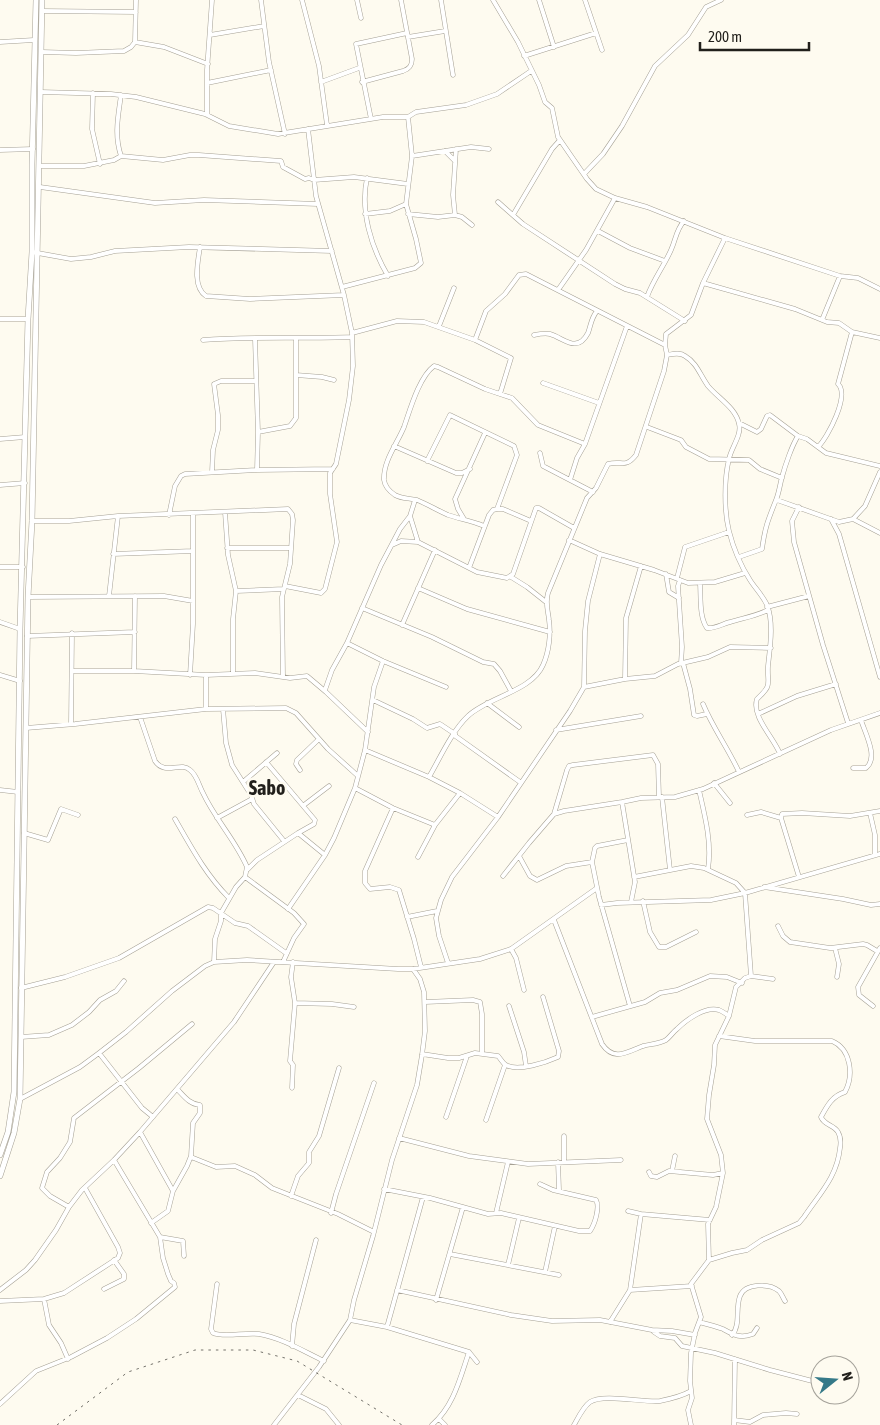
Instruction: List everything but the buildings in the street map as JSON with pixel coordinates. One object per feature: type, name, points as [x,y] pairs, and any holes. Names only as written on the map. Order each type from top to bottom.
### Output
[{"type":"main road","points":[[0,1176],[14,1133],[20,1099],[27,636],[32,521],[35,253],[33,149],[36,0]]},
{"type":"main road","points":[[0,1155],[8,1132],[14,1092],[20,629],[28,320],[40,187],[42,0]]},
{"type":"street","points":[[42,52],[92,53],[124,51],[131,47],[134,42],[136,0]]},
{"type":"street","points":[[207,115],[212,0]]},
{"type":"street","points":[[261,0],[271,70],[285,134]]},
{"type":"street","points":[[302,0],[319,66],[327,125]]},
{"type":"street","points":[[357,0],[361,18]]},
{"type":"street","points":[[362,82],[408,69],[411,66],[412,59],[401,0]]},
{"type":"street","points":[[441,0],[453,75]]},
{"type":"street","points":[[493,0],[518,42],[539,85],[545,102],[552,108],[560,140],[596,189],[615,198],[647,207],[725,238],[840,276],[858,278],[880,289]]},
{"type":"street","points":[[539,0],[554,47]]},
{"type":"street","points":[[585,0],[602,50]]},
{"type":"street","points":[[584,174],[603,154],[622,126],[655,66],[688,35],[706,7],[721,0]]},
{"type":"street","points":[[42,11],[136,12]]},
{"type":"street","points":[[210,36],[264,26]]},
{"type":"street","points":[[371,119],[359,68],[356,44],[408,35],[446,32]]},
{"type":"street","points":[[524,56],[596,34]]},
{"type":"street","points":[[0,42],[34,40]]},
{"type":"street","points":[[134,42],[164,47],[208,64]]},
{"type":"street","points":[[321,82],[359,68]]},
{"type":"street","points":[[207,83],[271,70]]},
{"type":"street","points":[[41,92],[121,95],[188,109],[207,115],[229,126],[252,131],[285,134],[327,125],[371,119],[408,117],[416,112],[466,104],[497,94],[531,71]]},
{"type":"street","points":[[93,93],[92,129],[100,164]]},
{"type":"street","points":[[120,156],[116,143],[116,131],[121,95]]},
{"type":"street","points":[[342,287],[415,268],[421,263],[406,204],[412,156],[408,117]]},
{"type":"street","points":[[236,591],[284,587],[321,594],[325,589],[337,542],[330,494],[330,473],[333,469],[344,426],[350,393],[353,366],[352,335],[342,287],[318,204],[308,129]]},
{"type":"street","points":[[513,215],[552,148],[560,140]]},
{"type":"street","points":[[412,156],[471,147],[489,149]]},
{"type":"street","points":[[0,150],[33,149]]},
{"type":"street","points":[[455,215],[453,195],[456,149]]},
{"type":"street","points":[[445,151],[454,161]]},
{"type":"street","points":[[40,166],[74,167],[100,164],[120,156],[163,160],[199,155],[281,161],[283,167],[304,179],[367,178],[408,184]]},
{"type":"street","points":[[367,178],[364,193],[366,214],[375,249],[388,276]]},
{"type":"street","points":[[40,187],[155,203],[204,200],[318,204]]},
{"type":"street","points":[[558,290],[598,231],[615,198]]},
{"type":"street","points":[[498,202],[537,234],[579,259],[615,284],[647,297],[685,320]]},
{"type":"street","points":[[366,214],[390,211],[406,204]]},
{"type":"street","points":[[408,214],[438,217],[455,215],[462,217],[472,225]]},
{"type":"street","points":[[647,297],[671,250],[677,230],[684,221]]},
{"type":"street","points":[[598,231],[630,248],[665,261]]},
{"type":"street","points":[[429,778],[454,734],[469,715],[487,703],[531,680],[543,666],[550,632],[546,602],[553,578],[574,528],[587,498],[593,492],[608,464],[615,462],[624,464],[632,460],[636,455],[647,427],[664,371],[667,354],[664,345],[666,334],[690,315],[725,238]]},
{"type":"street","points":[[35,253],[71,259],[91,257],[115,251],[200,247],[332,251]]},
{"type":"street","points":[[200,247],[197,270],[199,288],[206,296],[250,299],[344,295]]},
{"type":"street","points":[[475,340],[486,311],[505,294],[519,275],[526,274],[664,345]]},
{"type":"street","points":[[822,320],[840,276]]},
{"type":"street","points":[[703,283],[795,309],[822,320],[839,323],[852,332],[880,338]]},
{"type":"street","points":[[439,326],[454,288]]},
{"type":"street","points":[[534,335],[550,334],[569,344],[574,344],[588,333],[591,319],[597,311]]},
{"type":"street","points":[[0,319],[28,320]]},
{"type":"street","points":[[203,340],[234,337],[296,339],[352,335],[397,321],[424,322],[475,340],[511,358],[500,394]]},
{"type":"street","points":[[570,480],[577,458],[585,444],[627,326]]},
{"type":"street","points":[[818,447],[828,435],[838,411],[842,387],[838,384],[852,332]]},
{"type":"street","points":[[255,339],[258,432],[257,470]]},
{"type":"street","points":[[258,432],[293,424],[296,414],[296,339]]},
{"type":"street","points":[[667,354],[680,353],[692,361],[709,387],[733,412],[739,423],[739,433],[729,460],[726,475],[726,518],[729,532],[745,573],[768,609],[771,648],[768,664],[769,683],[766,691],[757,699],[756,708],[780,754]]},
{"type":"street","points":[[484,526],[448,514],[416,500],[401,498],[393,494],[384,483],[387,465],[394,446],[403,430],[420,386],[434,366],[484,389],[515,399],[520,407],[538,425],[585,444]]},
{"type":"street","points":[[296,375],[334,380]]},
{"type":"street","points":[[212,472],[213,450],[218,430],[214,384],[256,380]]},
{"type":"street","points":[[543,383],[599,403]]},
{"type":"street","points":[[427,461],[450,415],[514,446],[517,455],[497,509]]},
{"type":"street","points":[[739,423],[757,432],[761,429],[767,416],[770,415],[798,436],[804,437],[831,454],[880,466]]},
{"type":"street","points":[[647,427],[681,440],[686,447],[709,459],[748,460],[760,469],[782,478]]},
{"type":"street","points":[[464,519],[455,499],[471,468],[485,433]]},
{"type":"street","points":[[739,558],[762,549],[767,523],[777,500],[794,441],[798,436]]},
{"type":"street","points":[[0,439],[26,437]]},
{"type":"street","points":[[394,446],[456,473],[462,473],[471,468]]},
{"type":"street","points":[[540,454],[543,466],[593,492]]},
{"type":"street","points":[[169,515],[175,486],[180,476],[212,472],[333,469]]},
{"type":"street","points":[[777,500],[839,522],[852,519],[865,506],[880,472]]},
{"type":"street","points":[[0,485],[25,483]]},
{"type":"street","points":[[325,690],[332,670],[347,643],[390,546],[410,516],[416,500]]},
{"type":"street","points":[[798,507],[792,527],[809,596],[848,723]]},
{"type":"street","points":[[390,546],[401,541],[418,542],[477,572],[507,578],[511,576],[521,555],[534,509],[539,508],[574,528]]},
{"type":"street","points":[[32,521],[69,521],[118,516],[288,509],[292,514],[293,520],[291,548],[284,587],[281,633],[283,677]]},
{"type":"street","points":[[469,568],[484,526],[493,510],[503,509],[531,522]]},
{"type":"street","points":[[225,512],[230,566],[236,591],[233,674]]},
{"type":"street","points":[[190,675],[193,601],[193,513]]},
{"type":"street","points":[[109,596],[118,516]]},
{"type":"street","points":[[410,516],[418,542]]},
{"type":"street","points":[[831,519],[839,534],[880,676]]},
{"type":"street","points":[[852,519],[880,533]]},
{"type":"street","points":[[707,714],[694,715],[690,689],[682,663],[679,579],[686,546],[729,532]]},
{"type":"street","points":[[569,540],[600,554],[666,574],[688,583],[715,582],[745,573]]},
{"type":"street","points":[[228,548],[291,548]]},
{"type":"street","points":[[402,625],[435,550]]},
{"type":"street","points":[[113,554],[193,551]]},
{"type":"street","points":[[448,963],[439,936],[437,911],[452,877],[498,817],[584,687],[587,608],[592,579],[600,554]]},
{"type":"street","points":[[625,679],[626,618],[641,566]]},
{"type":"street","points":[[0,567],[23,567]]},
{"type":"street","points":[[666,574],[669,592],[679,598]]},
{"type":"street","points":[[511,576],[527,586],[546,602]]},
{"type":"street","points":[[700,584],[702,615],[707,628],[714,628],[756,616],[768,609],[809,596]]},
{"type":"street","points":[[418,588],[467,609],[550,632]]},
{"type":"street","points":[[134,670],[135,596]]},
{"type":"street","points":[[28,597],[164,596],[193,601]]},
{"type":"street","points":[[362,608],[432,637],[483,662],[494,664],[511,691]]},
{"type":"street","points":[[0,622],[20,629]]},
{"type":"street","points":[[27,636],[134,632]]},
{"type":"street","points":[[71,724],[72,633]]},
{"type":"street","points":[[347,643],[383,661],[446,687]]},
{"type":"street","points":[[584,687],[625,679],[655,676],[682,663],[708,656],[730,647],[771,648]]},
{"type":"street","points":[[288,909],[325,855],[355,788],[365,750],[377,676],[383,661]]},
{"type":"street","points":[[72,671],[134,670],[206,676],[255,673],[290,678],[307,676],[325,690],[368,732]]},
{"type":"street","points":[[0,675],[20,681]]},
{"type":"street","points":[[206,676],[206,709]]},
{"type":"street","points":[[758,714],[797,696],[836,684]]},
{"type":"street","points":[[373,700],[414,719],[427,728],[441,725],[520,782]]},
{"type":"street","points":[[487,703],[519,727]]},
{"type":"street","points":[[703,704],[713,727],[732,756],[739,772]]},
{"type":"street","points":[[26,728],[206,709],[286,708],[296,714],[341,762],[358,776]]},
{"type":"street","points":[[223,709],[230,761],[262,816],[284,841]]},
{"type":"street","points":[[554,814],[564,810],[641,798],[675,797],[700,790],[848,723],[880,712]]},
{"type":"street","points":[[556,730],[641,716]]},
{"type":"street","points":[[140,717],[155,761],[158,765],[170,768],[186,767],[190,769],[217,818],[246,864],[245,877],[236,887],[221,914],[222,921],[215,939],[214,962]]},
{"type":"street","points":[[853,768],[866,768],[870,765],[872,759],[861,720]]},
{"type":"street","points":[[300,770],[296,764],[297,760],[319,739]]},
{"type":"street","points":[[365,750],[460,793],[498,817]]},
{"type":"street","points":[[243,782],[277,753]]},
{"type":"street","points":[[503,876],[554,814],[569,766],[653,755],[658,764],[670,870]]},
{"type":"street","points":[[247,870],[257,860],[284,841],[316,822],[304,805],[266,762]]},
{"type":"street","points":[[714,784],[730,803]]},
{"type":"street","points":[[304,805],[329,786]]},
{"type":"street","points":[[355,788],[393,808],[435,824]]},
{"type":"street","points":[[0,790],[18,792]]},
{"type":"street","points":[[700,790],[710,856],[708,869]]},
{"type":"street","points":[[418,856],[435,824],[460,793]]},
{"type":"street","points":[[217,818],[252,799]]},
{"type":"street","points":[[622,802],[634,877],[631,902]]},
{"type":"street","points":[[393,808],[365,870],[365,882],[370,889],[390,887],[399,890],[421,967]]},
{"type":"street","points":[[24,833],[48,840],[61,809],[78,815]]},
{"type":"street","points":[[799,877],[781,818],[782,814],[850,816],[880,811]]},
{"type":"street","points":[[747,815],[761,812],[781,818]]},
{"type":"street","points":[[870,813],[875,835],[875,855]]},
{"type":"street","points":[[175,819],[201,863],[218,886],[230,898]]},
{"type":"street","points":[[298,833],[325,855]]},
{"type":"street","points":[[628,840],[597,846],[594,848],[592,862],[601,905],[630,1006]]},
{"type":"street","points":[[601,905],[631,902],[711,900],[745,893],[880,854]]},
{"type":"street","points":[[519,856],[530,876],[537,880],[566,866],[592,862]]},
{"type":"street","points":[[634,877],[691,866],[708,869],[736,883],[745,893],[751,954],[751,976]]},
{"type":"street","points":[[245,877],[288,909],[304,924],[294,938],[283,962]]},
{"type":"street","points":[[764,887],[871,905],[880,904]]},
{"type":"street","points":[[20,1099],[80,1067],[100,1053],[172,991],[214,962],[247,960],[413,969],[480,959],[511,950],[597,888]]},
{"type":"street","points":[[643,902],[650,932],[659,946],[666,947],[696,932]]},
{"type":"street","points":[[21,988],[119,958],[208,907],[213,908],[235,923],[248,926],[286,953]]},
{"type":"street","points":[[407,917],[437,911]]},
{"type":"street","points":[[554,920],[606,1050],[618,1055],[666,1040],[681,1025],[704,1011],[719,1010],[729,1016]]},
{"type":"street","points":[[778,926],[783,936],[790,942],[835,948],[863,944],[879,949],[858,987],[859,995],[873,1006]]},
{"type":"street","points":[[835,948],[839,964],[837,977]]},
{"type":"street","points":[[511,950],[516,958],[524,990]]},
{"type":"street","points":[[0,1290],[36,1260],[69,1207],[140,1132],[234,1022],[274,962]]},
{"type":"street","points":[[292,1088],[292,1065],[290,1061],[295,1004],[291,977],[293,962]]},
{"type":"street","points":[[274,1425],[324,1361],[350,1320],[384,1189],[417,1085],[425,1031],[425,1002],[420,979],[413,969]]},
{"type":"street","points":[[592,1016],[648,1000],[660,993],[677,990],[710,976],[727,977],[742,983]]},
{"type":"street","points":[[691,1425],[688,1410],[692,1398],[692,1348],[700,1312],[692,1281],[709,1260],[708,1224],[716,1207],[723,1173],[721,1155],[707,1118],[714,1053],[719,1036],[729,1016],[736,987],[745,978],[751,976],[773,979]]},
{"type":"street","points":[[21,1038],[49,1035],[72,1025],[90,1012],[100,1000],[116,991],[124,981]]},
{"type":"street","points":[[422,1054],[459,1058],[482,1053],[498,1056],[504,1065],[511,1067],[526,1066],[554,1059],[560,1054],[542,997]]},
{"type":"street","points":[[425,1002],[473,1000],[480,1002],[482,1014],[482,1053]]},
{"type":"street","points":[[295,1004],[354,1006]]},
{"type":"street","points":[[509,1006],[524,1052],[526,1066]]},
{"type":"street","points":[[69,1207],[50,1196],[42,1188],[47,1172],[60,1158],[70,1142],[74,1118],[192,1024]]},
{"type":"street","points":[[709,1260],[747,1250],[762,1240],[800,1223],[836,1170],[841,1141],[835,1128],[822,1120],[821,1117],[829,1102],[845,1092],[850,1072],[848,1061],[840,1044],[832,1041],[754,1041],[719,1036]]},
{"type":"street","points":[[100,1053],[142,1108],[153,1117]]},
{"type":"street","points":[[446,1117],[467,1056]]},
{"type":"street","points":[[486,1120],[504,1065]]},
{"type":"street","points":[[292,1196],[298,1176],[309,1163],[309,1152],[319,1136],[339,1068]]},
{"type":"street","points":[[331,1213],[374,1083]]},
{"type":"street","points":[[151,1223],[168,1211],[173,1191],[187,1166],[190,1156],[193,1123],[200,1113],[200,1105],[189,1102],[177,1089]]},
{"type":"street","points":[[140,1132],[173,1191]]},
{"type":"street","points":[[564,1136],[564,1161]]},
{"type":"street","points":[[399,1138],[469,1156],[528,1164],[621,1160]]},
{"type":"street","points":[[190,1156],[216,1167],[235,1166],[255,1175],[272,1188],[331,1213],[338,1214],[374,1232]]},
{"type":"street","points":[[672,1171],[674,1156]]},
{"type":"street","points":[[0,1404],[36,1371],[68,1359],[92,1347],[136,1320],[174,1289],[175,1285],[168,1274],[163,1258],[160,1237],[114,1160]]},
{"type":"street","points":[[496,1213],[508,1162]]},
{"type":"street","points":[[558,1162],[559,1190]]},
{"type":"street","points":[[648,1172],[651,1176],[657,1178],[672,1171],[713,1175],[723,1173]]},
{"type":"street","points":[[384,1189],[488,1214],[496,1213],[579,1231],[590,1231],[598,1205],[596,1200],[540,1184]]},
{"type":"street","points":[[0,1301],[44,1299],[64,1293],[118,1258],[120,1253],[118,1247],[85,1188]]},
{"type":"street","points":[[387,1327],[423,1197]]},
{"type":"street","points":[[436,1300],[463,1207]]},
{"type":"street","points":[[628,1211],[641,1214],[710,1220]]},
{"type":"street","points":[[610,1322],[630,1290],[641,1214]]},
{"type":"street","points":[[508,1265],[519,1218]]},
{"type":"street","points":[[545,1272],[555,1226]]},
{"type":"street","points":[[160,1237],[183,1241],[184,1256]]},
{"type":"street","points":[[292,1346],[296,1317],[316,1240]]},
{"type":"street","points":[[450,1254],[559,1275]]},
{"type":"street","points":[[104,1288],[124,1279],[124,1274],[114,1260]]},
{"type":"street","points":[[216,1284],[211,1329],[213,1333],[220,1335],[260,1334],[324,1361]]},
{"type":"street","points":[[630,1290],[692,1286]]},
{"type":"street","points":[[732,1335],[736,1330],[740,1296],[745,1290],[757,1286],[770,1287],[778,1290],[785,1301]]},
{"type":"street","points":[[397,1290],[511,1316],[543,1320],[610,1322],[652,1330],[695,1335]]},
{"type":"street","points":[[44,1299],[50,1325],[62,1343],[68,1359]]},
{"type":"street","points":[[350,1320],[387,1327],[468,1352],[478,1362]]},
{"type":"street","points":[[699,1322],[732,1335],[746,1336],[753,1334],[757,1328]]},
{"type":"street","points":[[652,1330],[660,1336],[675,1338],[682,1346],[810,1380]]},
{"type":"street","points":[[432,1425],[439,1419],[455,1394],[468,1352]]},
{"type":"street","points":[[734,1425],[735,1359]]},
{"type":"street","points":[[574,1425],[587,1405],[593,1400],[621,1398],[658,1401],[685,1395],[691,1391]]},
{"type":"street","points":[[298,1395],[326,1409],[339,1425]]},
{"type":"street","points":[[734,1420],[750,1422],[762,1414],[797,1414]]},
{"type":"street","points":[[756,1418],[756,1425]]},
{"type":"street","points":[[439,1419],[445,1425]]},
{"type":"railway","points":[[57,1425],[128,1372],[195,1350],[253,1350],[297,1361],[402,1425]]},
{"type":"district","name":"Sabo","points":[[267,788]]}]
